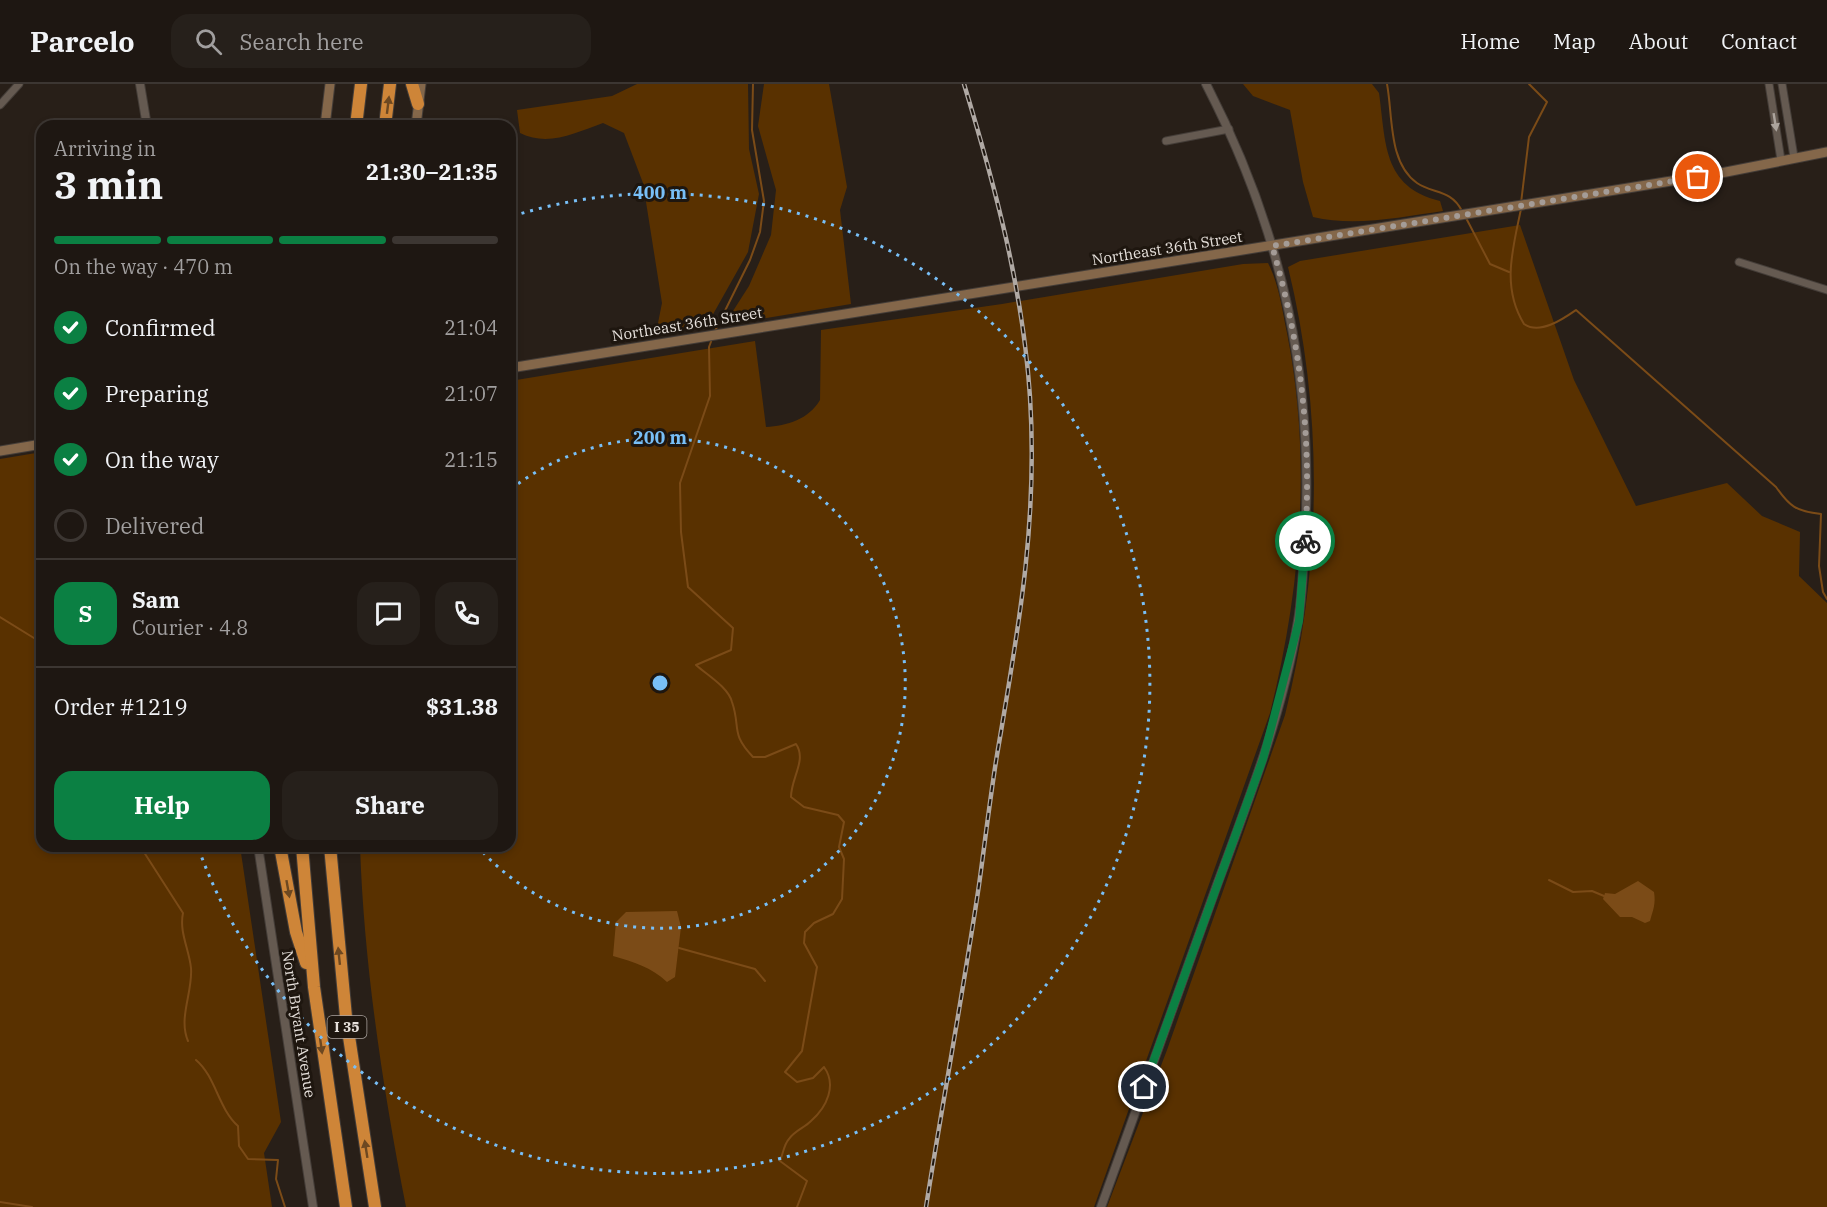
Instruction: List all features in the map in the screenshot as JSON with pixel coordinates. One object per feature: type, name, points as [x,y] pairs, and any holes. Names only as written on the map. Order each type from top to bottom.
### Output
[{"type":"highway","points":[[357,120],[361,84]]},
{"type":"highway","points":[[386,120],[390,84]]},
{"type":"highway","points":[[412,84],[418,104]]},
{"type":"highway","points":[[281,852],[296,932],[314,987]]},
{"type":"highway","name":"I 35","points":[[303,852],[314,987],[346,1207]]},
{"type":"highway","name":"I 35","points":[[331,852],[346,1017],[375,1207]]},
{"type":"main road","points":[[326,120],[330,84]]},
{"type":"main road","points":[[417,120],[421,84]]},
{"type":"main road","name":"Northeast 36th Street","points":[[516,367],[1721,173],[1827,152]]},
{"type":"main road","points":[[0,451],[36,445]]},
{"type":"street","points":[[0,105],[19,84]]},
{"type":"street","points":[[140,84],[146,120]]},
{"type":"street","points":[[1101,1207],[1263,759],[1299,621],[1308,496],[1306,416],[1286,292],[1230,129],[1206,84]]},
{"type":"street","points":[[1769,84],[1781,160]]},
{"type":"street","points":[[1782,84],[1794,157]]},
{"type":"street","points":[[1166,141],[1230,129]]},
{"type":"street","points":[[1739,262],[1827,290]]},
{"type":"street","name":"North Bryant Avenue","points":[[259,852],[313,1207]]},
{"type":"shaded area","points":[[637,84],[748,84],[749,149],[759,194],[748,252],[707,325],[656,333],[662,303],[643,183],[624,133],[603,123],[551,139],[530,137],[520,133],[517,110],[612,96]]},
{"type":"shaded area","points":[[764,84],[829,84],[847,187],[840,210],[851,304],[724,325],[749,286],[771,235],[776,190],[758,126]]},
{"type":"shaded area","points":[[1243,84],[1372,84],[1379,93],[1386,145],[1397,174],[1407,185],[1421,194],[1440,201],[1443,211],[1362,221],[1313,217],[1303,182],[1290,110],[1253,96]]},
{"type":"shaded area","points":[[1520,225],[1574,380],[1636,506],[1727,483],[1762,516],[1800,532],[1799,576],[1827,603],[1827,1207],[1107,1207],[1167,1050],[1285,715],[1297,660],[1312,547],[1313,435],[1300,322],[1288,267],[1300,261]]},
{"type":"shaded area","points":[[1268,263],[1280,297],[1295,380],[1301,476],[1300,524],[1289,619],[1270,713],[1094,1207],[406,1207],[370,982],[360,852],[516,852],[516,380],[755,341],[766,427],[774,426],[804,417],[820,400],[821,330],[1002,304],[1243,264]]},
{"type":"shaded area","points":[[36,453],[36,852],[241,852],[281,1122],[264,1153],[272,1207],[0,1207],[0,459]]},
{"type":"shaded area","points":[[1638,881],[1654,892],[1650,921],[1645,923],[1632,917],[1620,917],[1603,899],[1605,893],[1615,894]]},
{"type":"shaded area","points":[[677,911],[681,927],[675,977],[667,982],[648,969],[613,956],[616,922],[626,912]]},
{"type":"waterway","points":[[715,331],[750,260],[760,232],[764,201],[752,130],[753,84]]},
{"type":"waterway","points":[[1387,84],[1393,138],[1401,163],[1417,183],[1447,195],[1458,204],[1462,211]]},
{"type":"waterway","points":[[1521,203],[1529,137],[1547,102],[1529,84]]},
{"type":"waterway","points":[[1521,209],[1512,253],[1511,282],[1517,310],[1524,324],[1530,327],[1544,327],[1576,310],[1776,487],[1790,504],[1805,511],[1821,514],[1819,566],[1823,592],[1827,599]]},
{"type":"waterway","points":[[1465,216],[1490,264],[1509,272]]},
{"type":"waterway","points":[[712,339],[709,347],[710,396],[680,483],[681,532],[688,587],[733,628],[731,650],[696,665],[722,686],[730,697],[741,742],[753,757],[765,757],[796,744],[800,756],[791,797],[804,807],[838,815],[844,822],[839,847],[844,859],[842,899],[833,914],[814,923],[805,932],[804,943],[817,967],[802,1051],[785,1072],[797,1082],[813,1078],[824,1067],[830,1081],[826,1103],[817,1115],[791,1136],[780,1161],[807,1181],[797,1207]]},
{"type":"waterway","points":[[0,617],[36,639]]},
{"type":"waterway","points":[[144,852],[183,913],[183,934],[191,968],[185,1014],[185,1032],[188,1041]]},
{"type":"waterway","points":[[1549,880],[1573,892],[1592,891],[1604,896]]},
{"type":"waterway","points":[[679,948],[755,969],[765,981]]},
{"type":"waterway","points":[[196,1060],[203,1067],[231,1119],[238,1126],[239,1146],[248,1159],[278,1160],[276,1179],[285,1207]]},
{"type":"waterway","points":[[0,1202],[32,1207]]},
{"type":"railway","points":[[926,1207],[973,925],[994,771],[1019,621],[1029,533],[1031,489],[1030,397],[1021,317],[997,199],[964,84]]},
{"type":"way so far","points":[[1305,541],[1308,496],[1306,416],[1299,359],[1286,292],[1272,246],[1698,177]]},
{"type":"route","points":[[1144,1087],[1263,759],[1299,621],[1305,541]]}]
